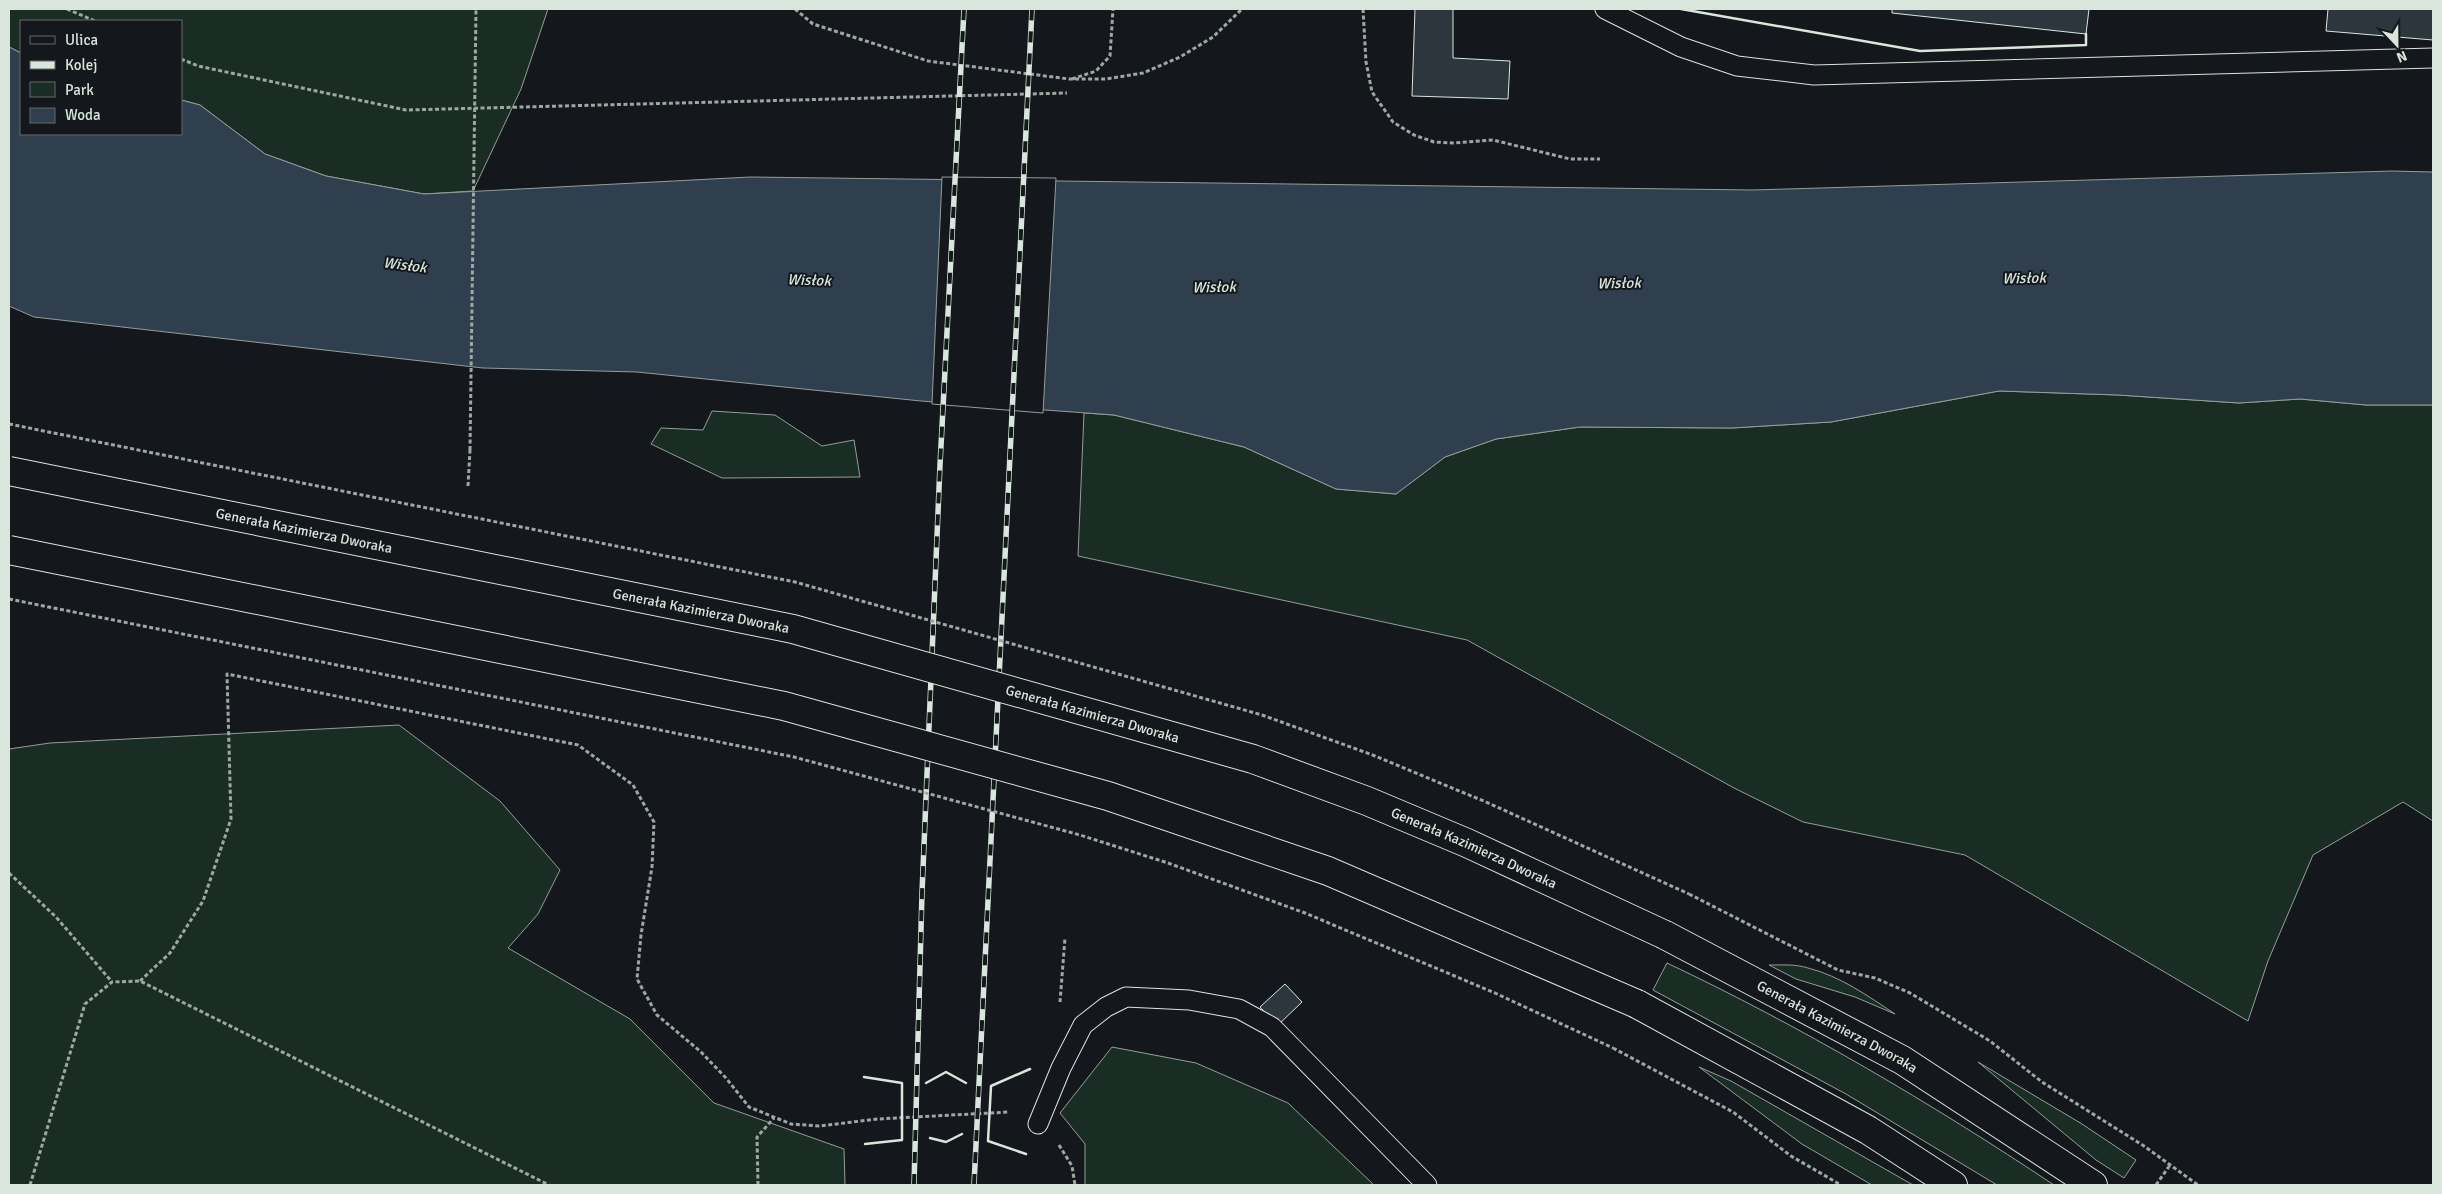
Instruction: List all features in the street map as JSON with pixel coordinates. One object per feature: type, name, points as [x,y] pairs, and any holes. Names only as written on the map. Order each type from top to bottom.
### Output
[{"type":"main road","name":"Generała Kazimierza Dworaka","points":[[9,471],[793,629],[1253,759],[1367,801],[1458,839],[1665,935],[1902,1060],[2093,1185]]},
{"type":"main road","points":[[9,550],[784,706],[1108,796],[1328,871],[1637,1004],[1868,1130],[1952,1185]]},
{"type":"lane","points":[[1605,9],[1681,47],[1737,66],[1814,75],[2433,58]]},
{"type":"lane","points":[[1038,1124],[1061,1068],[1083,1025],[1106,1007],[1126,998],[1189,1000],[1239,1009],[1272,1026],[1427,1185]]},
{"type":"path","points":[[67,9],[93,20]]},
{"type":"path","points":[[468,486],[476,9]]},
{"type":"path","points":[[795,9],[813,24],[928,61],[1069,80],[1106,80],[1143,73],[1180,57],[1213,37],[1242,9]]},
{"type":"path","points":[[1069,80],[1096,71],[1110,56],[1113,9]]},
{"type":"path","points":[[1363,9],[1366,62],[1372,92],[1393,122],[1414,135],[1434,142],[1453,143],[1493,140],[1570,159],[1600,159]]},
{"type":"path","points":[[182,59],[198,66],[406,110],[1066,92]]},
{"type":"path","points":[[9,599],[794,757],[1080,835],[1168,863],[1305,913],[1495,993],[1613,1048],[1733,1112],[1791,1156],[1841,1185]]},
{"type":"path","points":[[140,981],[170,953],[202,901],[231,819],[227,674],[578,745],[633,785],[654,822],[652,867],[641,935],[637,979],[658,1015],[701,1052],[726,1078],[749,1107],[791,1124],[819,1126],[878,1119],[1010,1112],[1038,1124],[1050,1132],[1072,1166],[1075,1185]]},
{"type":"path","points":[[9,873],[56,917],[112,982]]},
{"type":"path","points":[[1689,894],[1838,970],[1875,978],[1910,993],[1990,1041],[2042,1082],[2144,1146],[2198,1185]]},
{"type":"path","points":[[1060,1003],[1065,938]]},
{"type":"path","points":[[30,1185],[85,1004],[112,982],[140,981],[549,1185]]},
{"type":"path","points":[[758,1185],[757,1137],[774,1118]]},
{"type":"path","points":[[2156,1185],[2170,1166]]},
{"type":"green space","points":[[9,9],[548,9],[521,89],[473,191],[424,194],[326,176],[265,154],[200,105],[182,100],[182,20],[20,20],[20,52],[9,47]]},
{"type":"green space","points":[[1999,391],[2118,395],[2239,403],[2300,399],[2366,405],[2433,405],[2433,821],[2403,802],[2313,855],[2268,961],[2248,1021],[1965,855],[1803,822],[1734,788],[1467,640],[1078,556],[1084,413],[1114,415],[1244,447],[1336,489],[1396,494],[1445,457],[1496,439],[1580,427],[1732,428],[1831,422]]},
{"type":"green space","points":[[712,411],[775,415],[822,446],[854,440],[860,477],[722,478],[651,444],[661,428],[703,430]]},
{"type":"green space","points":[[399,725],[500,801],[560,870],[538,914],[508,948],[630,1019],[714,1103],[844,1149],[845,1185],[9,1185],[9,749],[50,743]]},
{"type":"green space","points":[[1667,963],[1815,1039],[1913,1095],[2054,1185],[1997,1185],[1846,1094],[1653,990]]},
{"type":"green space","points":[[1769,965],[1799,966],[1831,976],[1875,1000],[1895,1014],[1855,997],[1796,979]]},
{"type":"green space","points":[[1112,1047],[1196,1063],[1288,1103],[1374,1185],[1085,1185],[1085,1144],[1060,1113]]},
{"type":"green space","points":[[1978,1062],[2082,1124],[2136,1160],[2124,1178],[2096,1160]]},
{"type":"green space","points":[[1699,1067],[1731,1081],[1913,1185],[1872,1185],[1802,1144]]},
{"type":"water","name":"Wisłok","points":[[9,47],[20,52],[20,135],[182,135],[182,100],[200,105],[265,154],[326,176],[424,194],[750,177],[1753,190],[2392,171],[2433,172],[2433,405],[2366,405],[2300,399],[2239,403],[2118,395],[1999,391],[1831,422],[1732,428],[1580,427],[1496,439],[1445,457],[1396,494],[1336,489],[1244,447],[1114,415],[921,401],[637,372],[483,368],[34,317],[9,306]]},
{"type":"pier","points":[[942,177],[1056,178],[1043,413],[932,404]]},
{"type":"building","points":[[1415,9],[1453,9],[1453,58],[1510,61],[1508,99],[1412,96]]},
{"type":"building","points":[[1892,9],[2089,9],[2086,34],[1892,13]]},
{"type":"building","points":[[2328,9],[2433,9],[2433,40],[2326,31]]},
{"type":"building","points":[[1285,984],[1302,1002],[1277,1026],[1260,1007]]},
{"type":"railway","points":[[914,1185],[922,893],[940,465],[964,9]]},
{"type":"railway","points":[[974,1185],[1032,9]]},
{"type":"wall","points":[[1681,9],[1920,51],[2086,45],[2086,34]]},
{"type":"wall","points":[[1026,1154],[988,1141],[991,1086],[1030,1069]]},
{"type":"wall","points":[[926,1083],[946,1072],[966,1083]]},
{"type":"wall","points":[[864,1077],[902,1083],[902,1140],[865,1144]]},
{"type":"wall","points":[[930,1138],[946,1142],[962,1134]]}]
